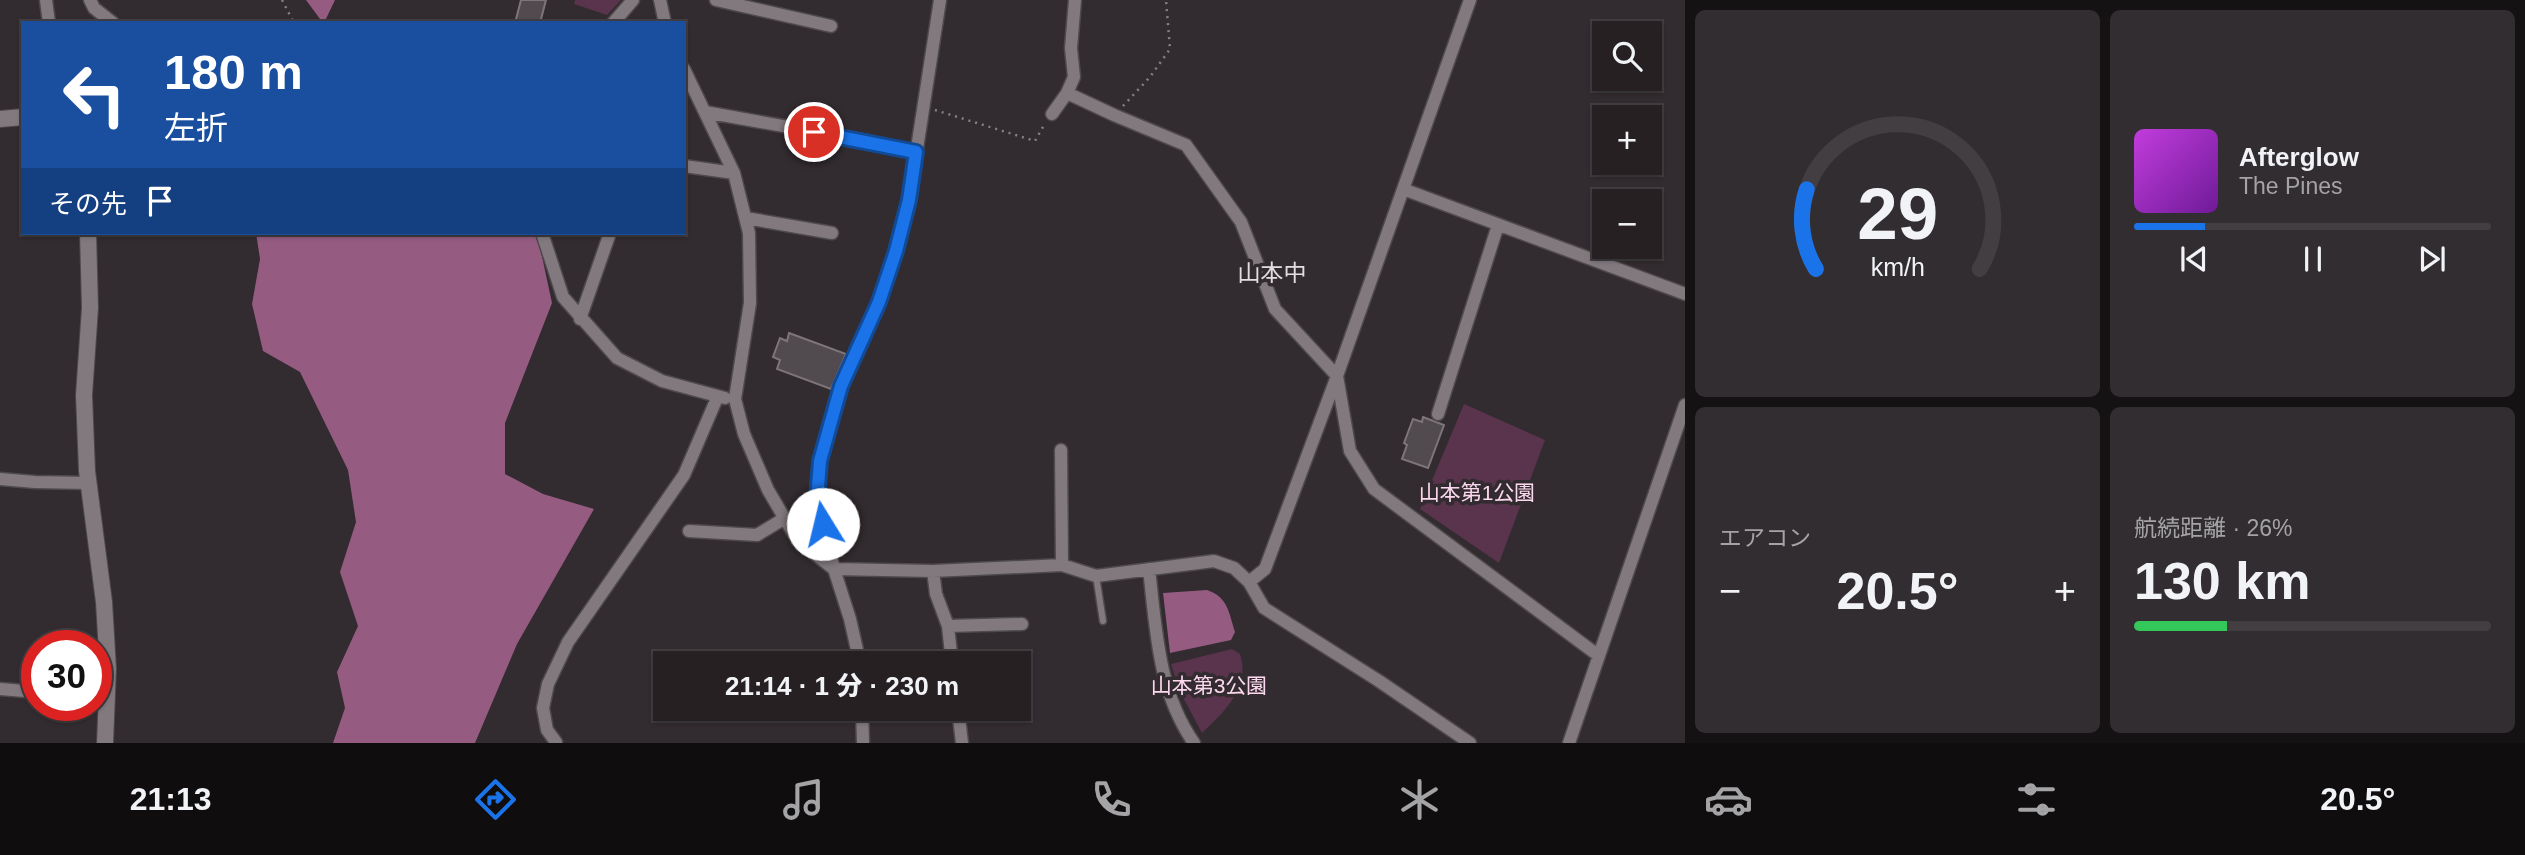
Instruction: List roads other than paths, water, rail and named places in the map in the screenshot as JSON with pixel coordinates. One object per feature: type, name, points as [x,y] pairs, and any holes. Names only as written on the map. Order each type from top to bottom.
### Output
[{"type":"street","points":[[46,0],[49,21]]},
{"type":"street","points":[[90,0],[94,8],[110,21]]},
{"type":"street","points":[[615,21],[632,0]]},
{"type":"street","points":[[660,0],[665,21]]},
{"type":"street","points":[[716,0],[831,26]]},
{"type":"street","points":[[857,651],[817,500],[820,461],[841,386],[879,302],[896,251],[909,200],[940,0]]},
{"type":"street","points":[[1052,114],[1067,93],[1074,77],[1071,48],[1075,0]]},
{"type":"street","points":[[1249,582],[1265,569],[1337,376],[1469,0]]},
{"type":"street","points":[[686,73],[734,173],[750,233],[750,303],[735,399],[744,434],[768,490],[798,541],[834,569],[933,571],[1062,565],[1096,576],[1214,561],[1234,568],[1249,582],[1264,608],[1470,743]]},
{"type":"street","points":[[1067,93],[1114,116],[1186,145],[1241,222],[1275,309],[1337,376],[1350,451],[1374,489],[1599,656]]},
{"type":"street","points":[[705,112],[916,152]]},
{"type":"street","points":[[0,118],[21,117]]},
{"type":"street","points":[[686,166],[734,173]]},
{"type":"street","points":[[1403,189],[1685,294]]},
{"type":"street","points":[[746,218],[832,233]]},
{"type":"street","points":[[1438,414],[1498,225]]},
{"type":"street","points":[[88,235],[90,308],[84,395],[88,483],[106,630]]},
{"type":"street","points":[[543,235],[563,297],[617,358],[662,381],[718,398],[735,399]]},
{"type":"street","points":[[580,318],[609,235]]},
{"type":"street","points":[[556,742],[547,730],[542,708],[548,684],[568,642],[684,475],[718,398]]},
{"type":"street","points":[[1569,743],[1685,405]]},
{"type":"street","points":[[1061,450],[1062,565]]},
{"type":"street","points":[[0,479],[88,483]]},
{"type":"street","points":[[689,531],[757,535],[785,518]]},
{"type":"street","points":[[1149,569],[1159,661],[1180,724],[1194,743]]},
{"type":"street","points":[[933,571],[936,594],[948,626],[951,651]]},
{"type":"street","points":[[948,626],[1022,624]]},
{"type":"street","points":[[0,689],[21,691]]},
{"type":"street","points":[[104,721],[105,743]]},
{"type":"street","points":[[862,721],[863,743]]},
{"type":"street","points":[[959,721],[962,743]]},
{"type":"lane","points":[[1096,576],[1103,621]]},
{"type":"district","name":"山本中","points":[[1272,273]]},
{"type":"park label","name":"山本第1公園","points":[[1477,492]]},
{"type":"park label","name":"山本第3公園","points":[[1209,685]]}]
